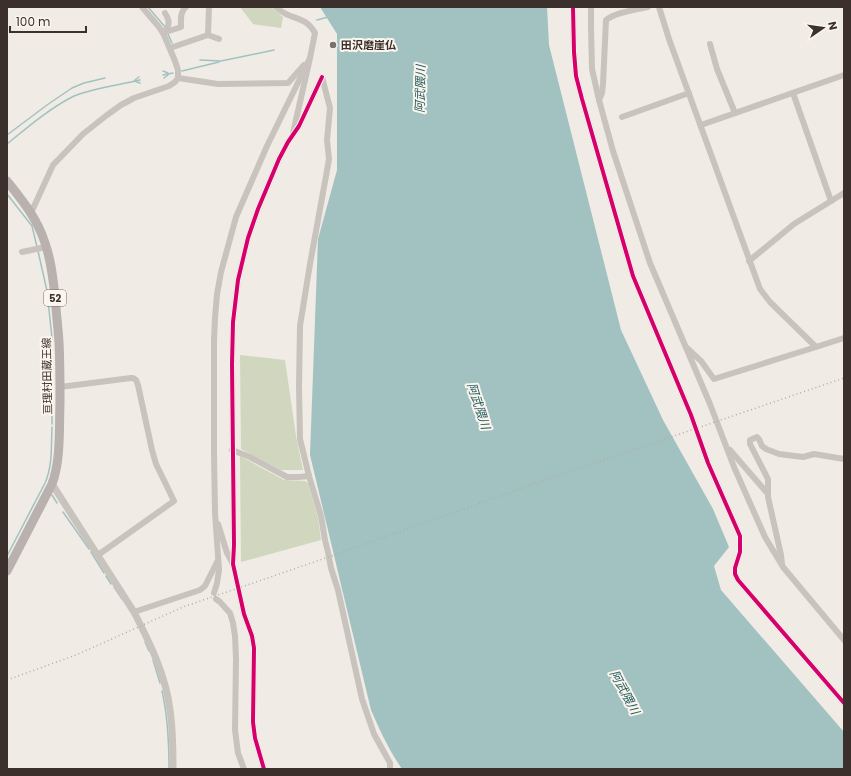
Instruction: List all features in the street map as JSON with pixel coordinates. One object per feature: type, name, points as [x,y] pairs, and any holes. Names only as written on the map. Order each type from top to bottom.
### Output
[{"type":"main road","name":"亘理村田蔵王線","points":[[7,181],[31,213],[46,247],[51,266],[60,359],[57,468],[52,484],[7,571]]},
{"type":"street","points":[[31,213],[54,165],[83,134],[121,105],[134,98],[169,86],[178,78],[178,70],[163,33],[142,7]]},
{"type":"street","points":[[163,33],[181,27],[180,15],[186,7]]},
{"type":"street","points":[[208,35],[209,7]]},
{"type":"street","points":[[276,7],[285,14],[311,25],[315,33],[292,136]]},
{"type":"street","points":[[573,7],[576,76],[584,106],[633,276],[691,414],[708,463],[740,536],[740,552],[735,568],[735,574],[738,580],[844,703]]},
{"type":"street","points":[[591,7],[592,69],[599,100],[613,151],[650,263],[710,404],[734,467],[765,537],[783,567],[844,640]]},
{"type":"street","points":[[599,100],[602,94],[603,84],[606,20],[616,15],[648,7]]},
{"type":"street","points":[[659,7],[669,39],[760,289],[770,302],[816,347]]},
{"type":"street","points":[[163,33],[168,27],[169,23],[165,13]]},
{"type":"street","points":[[170,48],[208,35],[219,39]]},
{"type":"street","points":[[710,44],[717,69],[735,113]]},
{"type":"street","points":[[178,78],[218,84],[288,83],[310,58]]},
{"type":"street","points":[[244,769],[238,753],[235,730],[236,659],[233,623],[230,613],[215,596],[219,570],[215,513],[214,453],[215,318],[217,294],[221,272],[236,217],[267,146],[310,58]]},
{"type":"street","points":[[701,125],[844,75]]},
{"type":"street","points":[[264,769],[255,738],[253,722],[254,648],[252,636],[244,614],[233,564],[233,322],[238,280],[248,238],[258,209],[279,159],[299,126],[322,77],[330,108],[327,140],[329,159],[300,326],[300,439],[321,516],[331,568],[338,590],[362,699],[374,734],[390,763],[390,769]]},
{"type":"street","points":[[622,117],[689,93]]},
{"type":"street","points":[[793,93],[831,201]]},
{"type":"street","points":[[749,260],[794,224],[844,193]]},
{"type":"street","points":[[22,252],[46,247]]},
{"type":"street","points":[[685,346],[701,361],[714,379],[844,338]]},
{"type":"street","points":[[60,387],[131,378],[136,380],[156,464],[174,501],[98,555]]},
{"type":"street","points":[[783,567],[768,494],[768,479],[750,444],[750,440],[757,437],[762,446],[779,454],[803,457],[814,454],[844,459]]},
{"type":"street","points":[[726,446],[768,494]]},
{"type":"street","points":[[232,450],[250,456],[287,477],[309,476]]},
{"type":"street","points":[[52,484],[144,630],[157,662],[170,709],[172,730],[172,769]]},
{"type":"street","points":[[215,513],[227,553],[233,564]]},
{"type":"street","points":[[134,612],[200,590],[205,586],[218,560]]},
{"type":"green space","points":[[240,7],[271,7],[283,17],[281,28],[253,24]]},
{"type":"green space","points":[[240,355],[285,360],[296,436],[303,470],[281,470],[241,449]]},
{"type":"green space","points":[[240,456],[284,480],[305,481],[308,483],[318,518],[321,540],[241,562]]},
{"type":"water","name":"阿武隈川","points":[[320,7],[547,7],[549,45],[621,330],[663,420],[713,509],[729,547],[714,566],[721,590],[844,732],[844,769],[402,769],[385,740],[371,710],[310,455],[318,239],[337,170],[337,34]]},
{"type":"waterway","points":[[148,7],[165,27]]},
{"type":"waterway","points":[[317,20],[328,17]]},
{"type":"waterway","points":[[168,34],[172,43]]},
{"type":"waterway","points":[[200,60],[221,61],[274,50]]},
{"type":"waterway","points":[[182,71],[219,62]]},
{"type":"waterway","points":[[163,71],[168,73]]},
{"type":"waterway","points":[[163,75],[173,73]]},
{"type":"waterway","points":[[164,78],[168,75]]},
{"type":"waterway","points":[[135,80],[139,77]]},
{"type":"waterway","points":[[7,135],[72,88],[84,83],[105,78]]},
{"type":"waterway","points":[[7,144],[48,112],[74,96],[81,93],[140,80]]},
{"type":"waterway","points":[[134,81],[140,83]]},
{"type":"waterway","points":[[7,194],[32,226],[37,247]]},
{"type":"waterway","points":[[38,251],[47,291],[52,338],[52,424]]},
{"type":"waterway","points":[[7,556],[48,476],[51,455],[52,427]]},
{"type":"waterway","points":[[52,495],[57,503]]},
{"type":"waterway","points":[[63,512],[89,549]]},
{"type":"waterway","points":[[91,552],[104,573]]},
{"type":"waterway","points":[[106,576],[111,584]]},
{"type":"waterway","points":[[114,587],[122,599]]},
{"type":"waterway","points":[[145,642],[149,651]]},
{"type":"waterway","points":[[153,660],[160,683]]},
{"type":"waterway","points":[[162,691],[168,730],[169,769]]},
{"type":"railway","points":[[7,680],[76,655],[183,607],[548,479],[844,378]]},
{"type":"cycle path","points":[[573,7],[576,76],[582,99],[633,276],[691,415],[708,463],[740,536],[740,552],[735,568],[735,574],[738,580],[844,703]]},
{"type":"cycle path","points":[[264,769],[255,738],[253,722],[254,648],[252,636],[244,614],[233,564],[233,322],[238,280],[248,238],[258,209],[279,159],[299,126],[322,77]]},
{"type":"place","name":"田沢磨崖仏","points":[[333,45]]}]
